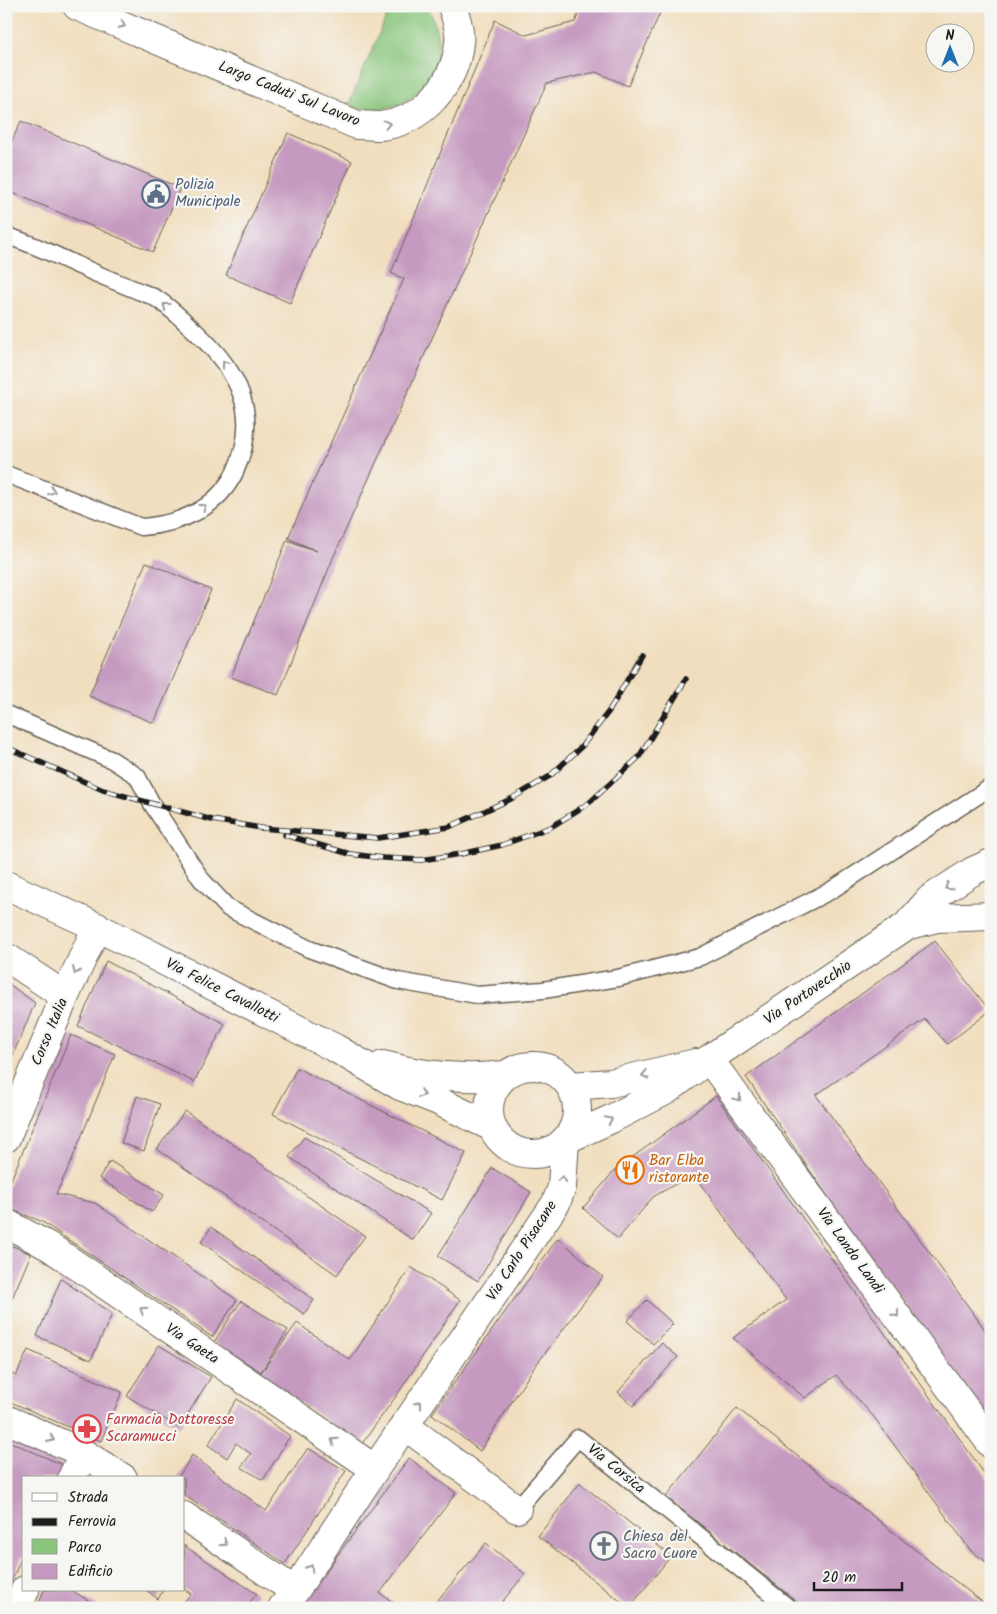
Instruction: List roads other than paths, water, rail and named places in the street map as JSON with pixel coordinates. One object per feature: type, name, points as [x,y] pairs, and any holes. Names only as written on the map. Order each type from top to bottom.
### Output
[{"type":"street","name":"Largo Caduti Sul Lavoro","points":[[77,6],[357,125],[380,126],[403,120],[420,111],[433,101],[447,81],[456,61],[460,42],[458,21],[452,6]]},
{"type":"street","name":"Via Portovecchio","points":[[709,1059],[906,926],[930,899],[973,871],[991,863]]},
{"type":"street","name":"Via Felice Cavallotti","points":[[6,885],[96,927],[348,1055],[400,1086],[436,1100],[492,1127],[500,1140],[511,1149],[525,1153],[540,1154],[554,1149],[565,1140]]},
{"type":"street","name":"Via Portovecchio","points":[[906,926],[937,918],[991,916]]},
{"type":"street","name":"Corso Italia","points":[[6,1138],[96,927]]},
{"type":"street","points":[[6,957],[65,996]]},
{"type":"street","name":"Via Felice Cavallotti","points":[[348,1055],[406,1071],[480,1078],[506,1075],[518,1068],[533,1066],[547,1068],[560,1075],[570,1086]]},
{"type":"street","points":[[565,1140],[573,1128],[577,1114],[576,1099],[570,1086],[611,1083],[709,1059]]},
{"type":"street","points":[[565,1140],[667,1090],[709,1059]]},
{"type":"street","name":"Via Lando Landi","points":[[709,1059],[991,1444]]},
{"type":"street","points":[[492,1127],[488,1113],[490,1099],[496,1086],[506,1075]]},
{"type":"street","name":"Via Carlo Pisacane","points":[[288,1599],[556,1203],[562,1187],[565,1140]]},
{"type":"street","name":"Via Gaeta","points":[[6,1223],[50,1247],[375,1469]]},
{"type":"street","points":[[6,1419],[83,1453],[120,1476]]},
{"type":"street","name":"Via Corsica","points":[[404,1426],[517,1509]]},
{"type":"street","points":[[73,1476],[83,1453]]},
{"type":"street","points":[[185,1517],[288,1599]]},
{"type":"street","points":[[18,1608],[24,1592]]},
{"type":"lane","points":[[6,236],[156,299],[203,338],[228,367],[241,393],[246,420],[241,458],[223,490],[210,503],[194,514],[160,526],[141,527],[6,474]]},
{"type":"lane","points":[[6,714],[112,760],[137,776],[152,804],[201,879],[228,908],[309,949],[398,981],[477,995],[543,990],[618,978],[700,957],[830,891],[991,787]]},
{"type":"lane","name":"Via Corsica","points":[[517,1509],[578,1438],[789,1608]]},
{"type":"railway","points":[[6,747],[103,790],[212,820],[261,828],[378,838],[449,827],[511,799],[550,776],[582,746],[609,711],[642,655]]},
{"type":"railway","points":[[285,835],[350,854],[421,860],[502,845],[551,827],[589,803],[639,757],[686,679]]},
{"type":"place","name":"Polizia Municipale","points":[[156,194]]},
{"type":"place","name":"Bar Elba ristorante","points":[[630,1170]]},
{"type":"place","name":"Farmacia Dottoresse Scaramucci","points":[[87,1429]]},
{"type":"place","name":"Chiesa del Sacro Cuore","points":[[604,1546]]}]
